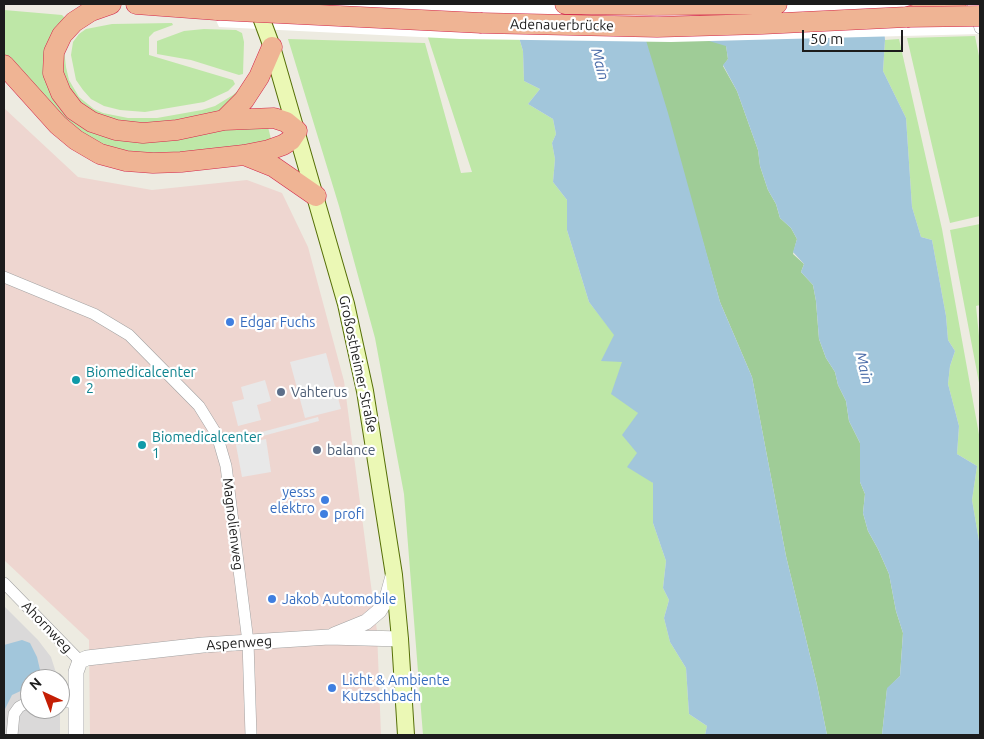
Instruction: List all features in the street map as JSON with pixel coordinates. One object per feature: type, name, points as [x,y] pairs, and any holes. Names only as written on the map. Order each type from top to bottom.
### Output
[{"type":"highway","points":[[4,65],[58,125],[76,140],[100,154],[126,161],[153,163],[244,155],[269,150],[291,140],[297,131],[286,122],[274,118],[224,120],[176,130],[143,133],[116,130],[92,122],[74,110],[61,93],[53,73],[54,52],[62,35],[74,22],[91,11],[111,4]]},
{"type":"highway","name":"Adenauerbrücke","points":[[136,4],[217,10],[482,23],[657,27],[906,17]]},
{"type":"highway","name":"Adenauerbrücke","points":[[565,4],[651,6],[777,4]]},
{"type":"highway","points":[[906,17],[956,4]]},
{"type":"highway","points":[[906,17],[980,16]]},
{"type":"highway","points":[[224,120],[244,100],[259,77],[272,47]]},
{"type":"highway","points":[[244,155],[274,167],[316,196]]},
{"type":"main road","name":"Großostheimer Straße","points":[[256,4],[272,47],[316,196],[346,304],[365,391],[394,575],[406,735]]},
{"type":"street","points":[[973,4],[980,28]]},
{"type":"street","name":"Magnolienweg","points":[[4,277],[94,314],[129,335],[199,406],[217,435],[226,466],[248,642],[251,735]]},
{"type":"street","points":[[329,637],[366,622],[379,611],[387,598],[394,575]]},
{"type":"street","name":"Ahornweg","points":[[4,583],[80,661],[76,672],[76,735]]},
{"type":"street","name":"Aspenweg","points":[[80,661],[96,656],[198,645],[329,637],[400,639]]},
{"type":"street","points":[[70,702],[75,702]]},
{"type":"street","points":[[12,735],[14,714],[20,706]]},
{"type":"shaded area","points":[[4,108],[78,177],[152,190],[247,180],[282,193],[308,247],[344,381],[377,631],[381,735],[90,735],[89,640],[4,560]]},
{"type":"shaded area","points":[[326,353],[341,409],[305,418],[290,362]]},
{"type":"shaded area","points":[[265,380],[271,401],[257,405],[261,420],[238,426],[232,402],[244,399],[241,387]]},
{"type":"shaded area","points":[[318,417],[319,421],[259,437],[258,433]]},
{"type":"shaded area","points":[[266,439],[271,472],[242,477],[236,445]]},
{"type":"shaded area","points":[[4,606],[38,640],[51,657],[55,669],[20,669],[20,719],[60,719],[60,735],[4,735]]},
{"type":"green space","points":[[417,4],[509,4],[523,51],[524,81],[540,89],[528,104],[553,119],[556,134],[552,143],[555,159],[553,182],[567,200],[567,230],[589,302],[615,335],[638,413],[637,453],[653,483],[653,523],[666,561],[663,588],[669,600],[664,618],[670,642],[686,668],[689,714],[707,726],[705,735],[423,735],[404,494],[375,338],[339,206],[288,39],[425,43],[461,173],[472,172]]},
{"type":"green space","points":[[635,4],[726,45],[728,59],[723,66],[737,91],[758,150],[760,166],[768,190],[776,204],[780,218],[791,228],[797,239],[793,254],[804,264],[801,272],[813,285],[819,339],[826,358],[835,372],[838,385],[846,401],[849,421],[860,443],[860,482],[865,494],[863,513],[868,531],[889,574],[896,611],[903,633],[900,676],[887,689],[882,735],[827,735],[786,556],[752,377],[720,302]]},
{"type":"green space","points":[[4,10],[62,15],[65,18],[49,89],[56,103],[68,118],[90,132],[107,137],[233,126],[268,127],[272,143],[162,157],[94,146],[4,59]]},
{"type":"green space","points":[[172,23],[173,25],[154,32],[149,37],[149,55],[233,80],[235,84],[228,91],[204,102],[145,112],[120,110],[104,106],[91,99],[76,80],[71,55],[73,42],[86,29],[112,24]]},
{"type":"green space","points":[[204,29],[236,30],[242,33],[244,42],[243,74],[239,75],[191,60],[157,54],[157,41],[184,31]]},
{"type":"green space","points":[[975,36],[980,61],[980,216],[950,223],[907,38]]},
{"type":"green space","points":[[899,39],[942,229],[980,440],[980,547],[972,500],[977,466],[957,454],[959,426],[948,384],[950,366],[955,351],[948,340],[946,316],[932,240],[921,237],[912,207],[906,118],[883,71],[885,40]]},
{"type":"green space","points":[[64,50],[69,80],[79,97],[94,109],[103,113],[128,118],[157,118],[202,110],[215,106],[233,95],[246,83],[223,109],[216,113],[140,128],[77,108],[58,65]]},
{"type":"green space","points":[[980,224],[980,305],[976,306],[980,336],[980,388],[950,230]]},
{"type":"water","name":"Main","points":[[509,4],[635,4],[668,113],[720,302],[752,377],[786,556],[827,735],[705,735],[707,726],[689,714],[686,668],[670,642],[664,618],[669,600],[663,588],[666,561],[653,523],[653,483],[627,467],[637,453],[622,435],[638,413],[611,394],[622,362],[601,361],[614,335],[589,302],[567,230],[567,200],[553,182],[555,159],[552,143],[556,134],[553,119],[528,104],[540,89],[524,81],[523,51]]},
{"type":"water","name":"Main","points":[[697,4],[882,4],[885,40],[883,71],[906,118],[912,207],[921,237],[932,240],[946,316],[948,340],[955,351],[950,366],[948,384],[959,426],[957,454],[977,466],[972,500],[980,547],[980,735],[882,735],[887,688],[900,676],[903,633],[896,611],[889,574],[868,531],[863,513],[865,494],[860,482],[860,443],[849,421],[846,401],[838,385],[835,372],[826,358],[819,339],[813,285],[801,272],[804,264],[793,252],[797,239],[791,228],[780,218],[776,204],[768,190],[760,166],[758,150],[737,91],[723,65],[728,59],[726,46],[709,41]]},
{"type":"water","points":[[22,640],[30,643],[37,657],[40,669],[20,669],[20,691],[12,695],[4,711],[4,645]]},
{"type":"pier","points":[[209,4],[980,4],[980,34],[671,42],[460,39],[219,27]]},
{"type":"place","name":"Edgar Fuchs","points":[[230,322]]},
{"type":"place","name":"Biomedicalcenter 2","points":[[76,380]]},
{"type":"place","name":"Vahterus","points":[[281,392]]},
{"type":"place","name":"Biomedicalcenter 1","points":[[142,445]]},
{"type":"place","name":"balance","points":[[317,450]]},
{"type":"place","name":"yesss elektro","points":[[325,500]]},
{"type":"place","name":"profi","points":[[324,514]]},
{"type":"place","name":"Jakob Automobile","points":[[272,599]]},
{"type":"place","name":"Licht & Ambiente Kutzschbach","points":[[332,688]]}]
